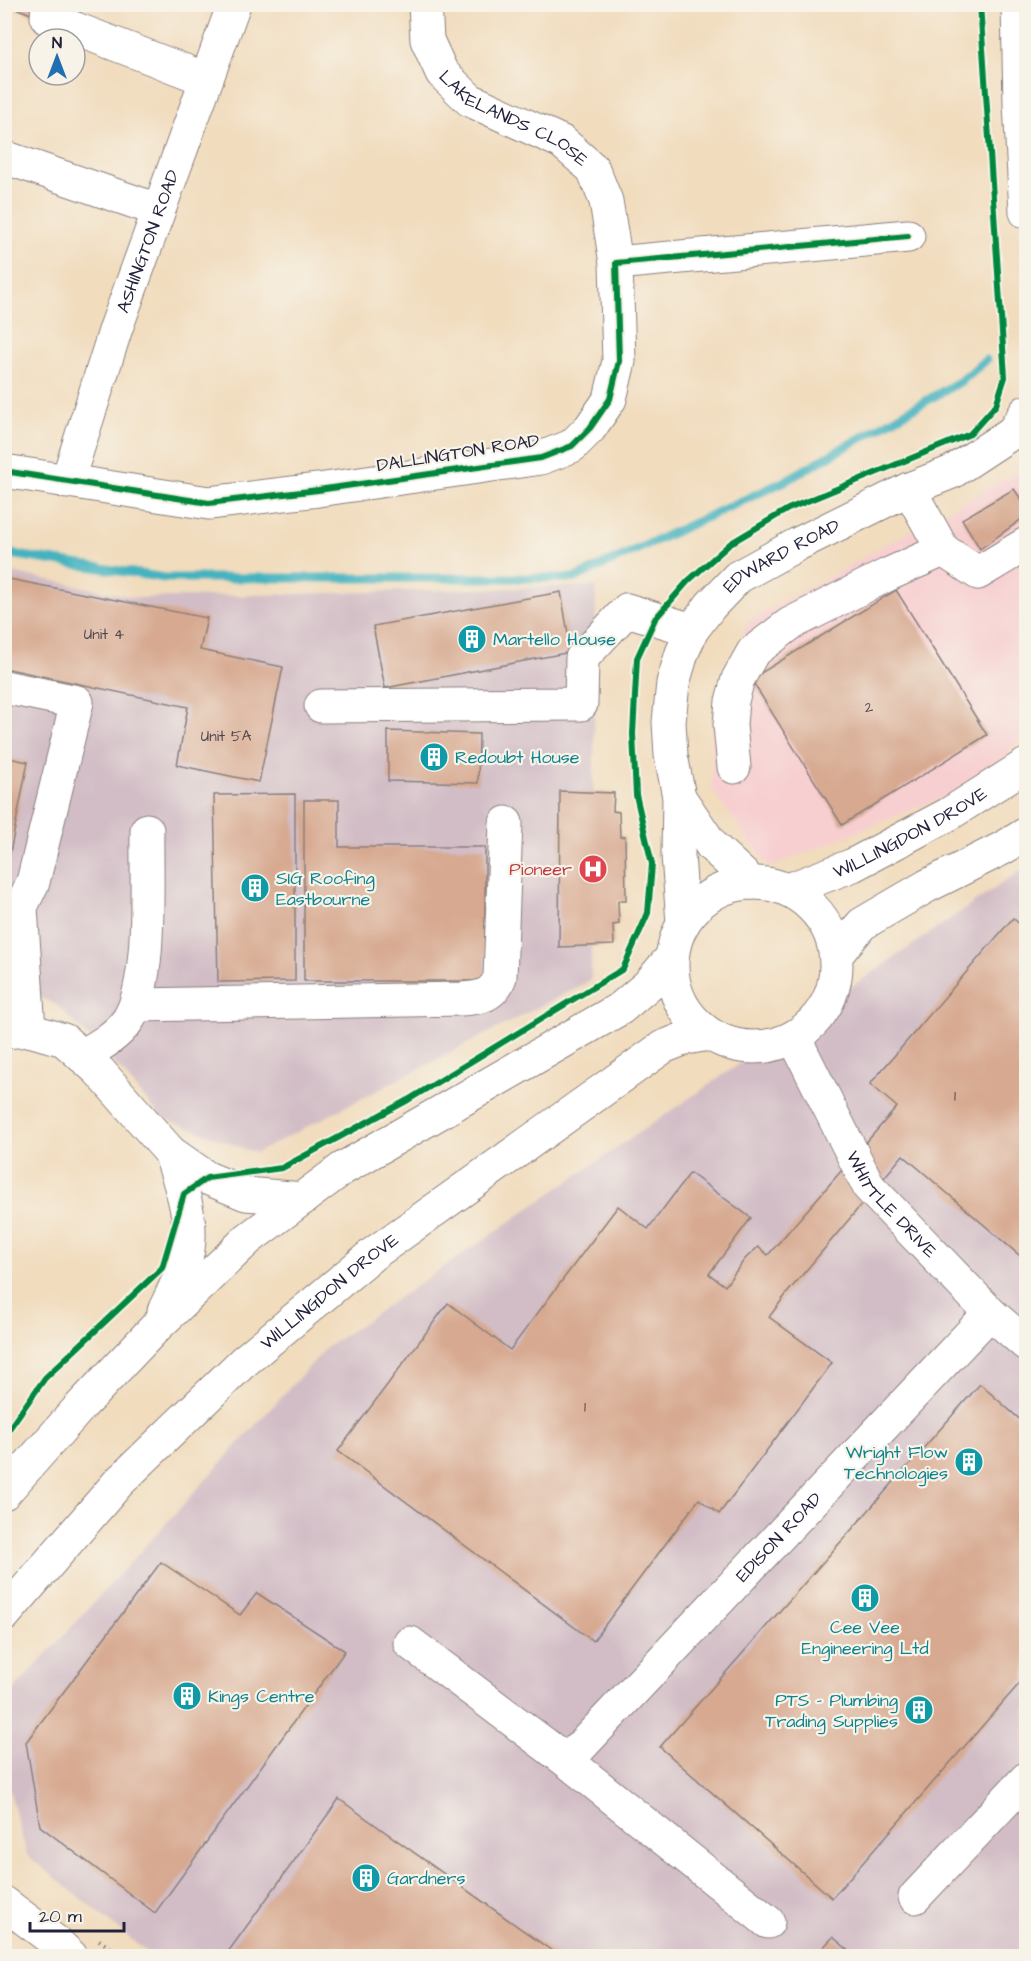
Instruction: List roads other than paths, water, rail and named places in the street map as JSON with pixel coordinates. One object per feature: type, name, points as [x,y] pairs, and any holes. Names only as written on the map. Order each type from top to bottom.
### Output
[{"type":"street","points":[[48,4],[47,18],[206,79]]},
{"type":"street","name":"ASHINGTON ROAD","points":[[67,482],[116,328],[234,4]]},
{"type":"street","name":"LAKELANDS CLOSE","points":[[425,4],[427,40],[442,73],[470,100],[562,142],[593,169],[606,201],[616,263]]},
{"type":"street","points":[[1018,4],[1020,104],[1026,212]]},
{"type":"street","points":[[4,157],[158,210]]},
{"type":"street","points":[[616,263],[908,237]]},
{"type":"street","name":"DALLINGTON ROAD","points":[[4,471],[209,503],[541,458],[572,446],[590,428],[610,399],[619,361],[616,263]]},
{"type":"street","name":"EDWARD ROAD","points":[[683,923],[678,855],[679,797],[671,755],[669,722],[674,683],[692,630],[711,605],[738,577],[798,544],[909,489],[952,472],[1013,432],[1026,412]]},
{"type":"street","points":[[909,489],[943,550],[978,573],[1026,544]]},
{"type":"street","points":[[734,767],[730,725],[732,701],[738,679],[753,652],[790,624],[887,575],[943,550]]},
{"type":"street","points":[[321,706],[581,704],[582,658],[627,610],[692,630]]},
{"type":"street","points":[[4,687],[77,702],[33,882],[13,905],[17,1031],[64,1040],[99,1071],[170,1152],[207,1178],[246,1194],[302,1199]]},
{"type":"street","name":"WILLINGDON DROVE","points":[[788,890],[853,865],[950,814],[1026,765]]},
{"type":"street","name":"EDWARD ROAD","points":[[679,797],[712,846],[752,883]]},
{"type":"street","points":[[137,1005],[461,999],[484,996],[494,990],[500,977],[506,824]]},
{"type":"street","points":[[82,1056],[107,1041],[127,1022],[137,1005],[145,946],[147,830]]},
{"type":"street","points":[[836,955],[862,924],[927,886],[1026,834]]},
{"type":"street","points":[[752,883],[788,890],[806,901],[821,916],[831,934],[836,955],[835,979],[828,1003],[813,1022],[794,1037],[773,1045],[751,1047],[729,1044],[709,1034],[692,1019],[680,1001],[673,980],[672,957],[683,923],[701,902],[725,888],[752,883]]},
{"type":"street","points":[[4,1493],[79,1408],[157,1326],[248,1239],[351,1164],[621,1008],[648,985],[672,957]]},
{"type":"street","name":"WILLINGDON DROVE","points":[[4,1615],[118,1483],[242,1363],[373,1254],[663,1047],[686,1038],[709,1034]]},
{"type":"street","name":"WHITTLE DRIVE","points":[[794,1037],[869,1187],[990,1313],[1026,1344]]},
{"type":"street","points":[[157,1326],[177,1284],[188,1250],[188,1224],[184,1194],[170,1152]]},
{"type":"street","name":"EDISON ROAD","points":[[567,1761],[990,1313]]},
{"type":"street","points":[[410,1643],[567,1761],[768,1922]]},
{"type":"street","points":[[915,1897],[1026,1779]]},
{"type":"street","points":[[4,1903],[71,1956]]},
{"type":"waterway","points":[[4,553],[165,578],[575,578],[785,481],[961,381],[986,360]]},
{"type":"place","name":"Martello House","points":[[472,639]]},
{"type":"place","name":"Redoubt House","points":[[434,757]]},
{"type":"place","name":"Pioneer","points":[[593,869]]},
{"type":"place","name":"SIG Roofing Eastbourne","points":[[255,888]]},
{"type":"place","name":"Wright Flow Technologies","points":[[969,1462]]},
{"type":"place","name":"Cee Vee Engineering Ltd","points":[[865,1598]]},
{"type":"place","name":"Kings Centre","points":[[187,1696]]},
{"type":"place","name":"PTS - Plumbing Trading Supplies","points":[[919,1710]]},
{"type":"place","name":"Gardners","points":[[366,1878]]}]
